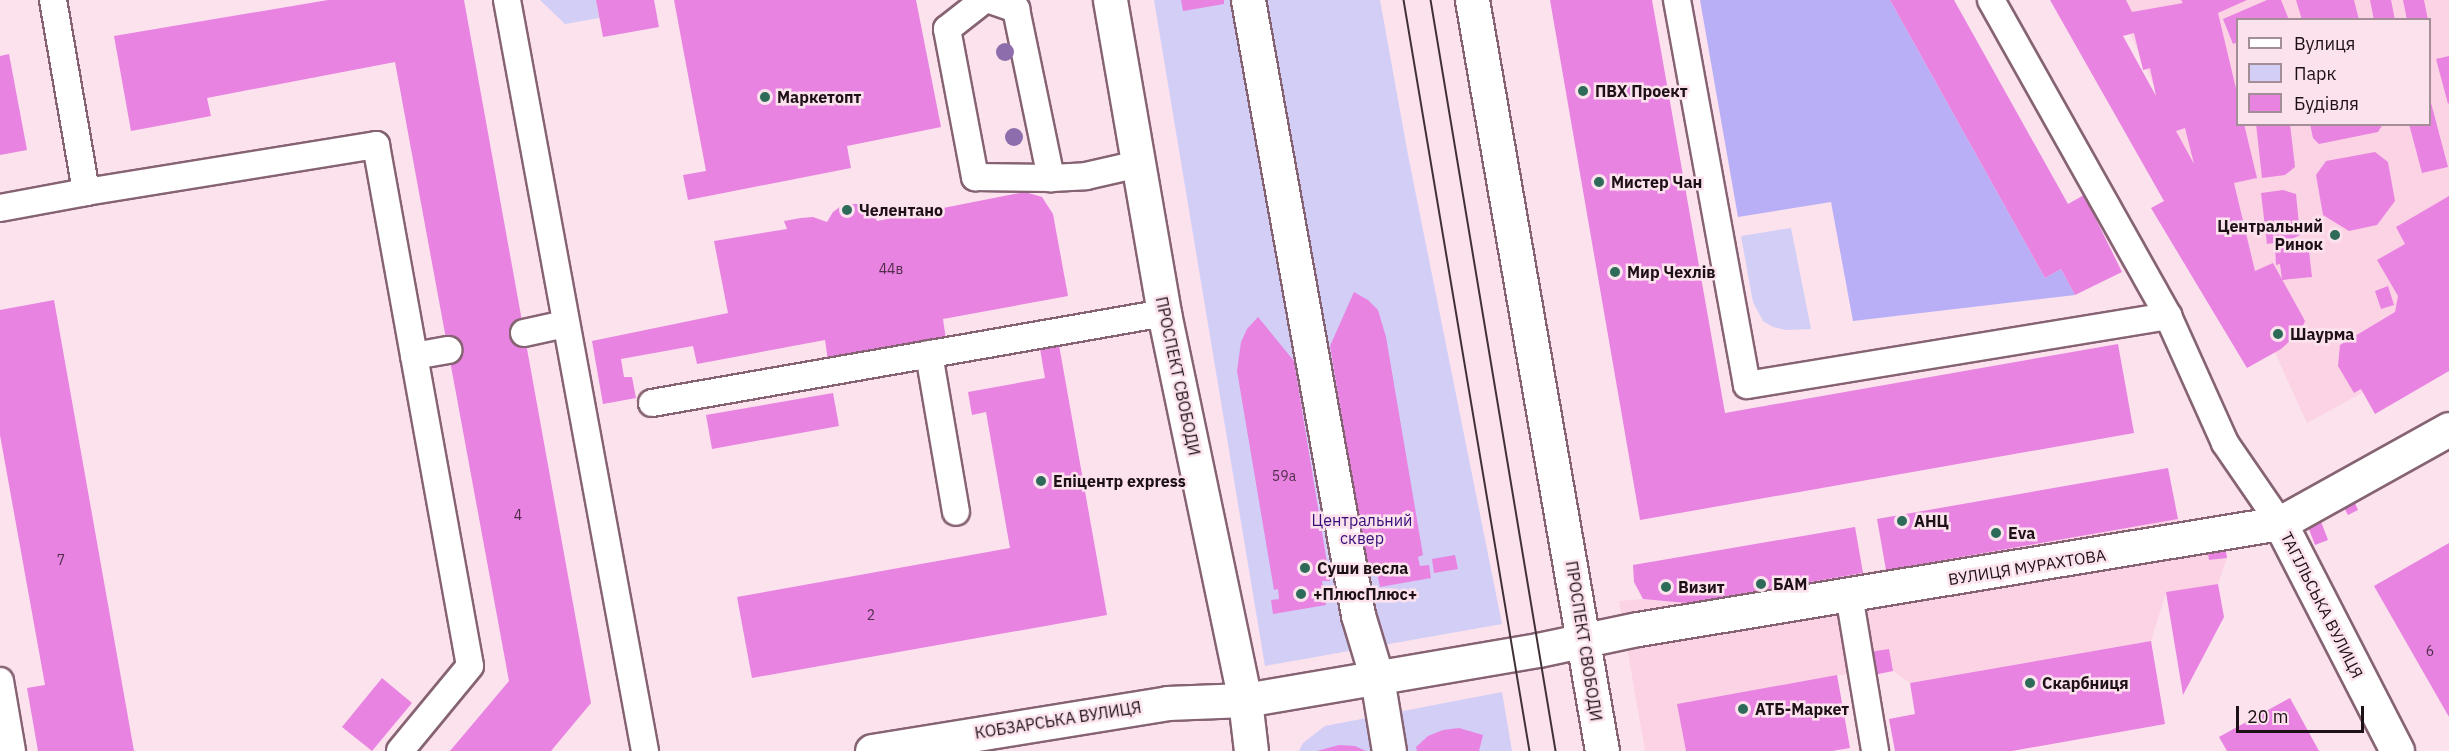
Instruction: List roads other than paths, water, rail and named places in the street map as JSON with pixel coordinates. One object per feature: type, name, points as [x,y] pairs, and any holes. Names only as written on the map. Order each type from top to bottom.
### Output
[{"type":"street","name":"ПРОСПЕКТ СВОБОДИ","points":[[1110,0],[1164,313],[1245,700],[1251,751]]},
{"type":"street","points":[[1248,0],[1358,615],[1377,678],[1389,751]]},
{"type":"street","name":"ПРОСПЕКТ СВОБОДИ","points":[[1472,0],[1602,751]]},
{"type":"street","name":"ВУЛИЦЯ МУРАХТОВА","points":[[1377,678],[1584,642],[1638,629],[2280,523],[2449,429]]},
{"type":"street","name":"ТАГІЛЬСЬКА ВУЛИЦЯ","points":[[2280,523],[2397,751]]},
{"type":"street","name":"КОБЗАРСЬКА ВУЛИЦЯ","points":[[872,751],[1167,702],[1245,700],[1377,678]]},
{"type":"lane","points":[[53,0],[86,192]]},
{"type":"lane","points":[[507,0],[645,751]]},
{"type":"lane","points":[[984,0],[947,29],[975,177],[1086,176],[1138,164]]},
{"type":"lane","points":[[990,0],[1016,9],[1051,178]]},
{"type":"lane","points":[[1677,0],[1746,385],[2168,316]]},
{"type":"lane","points":[[1991,0],[2168,316],[2225,443],[2280,523]]},
{"type":"lane","points":[[0,207],[376,145],[470,666],[400,751]]},
{"type":"lane","points":[[652,403],[1164,313]]},
{"type":"lane","points":[[524,333],[565,324]]},
{"type":"lane","points":[[414,356],[448,350]]},
{"type":"lane","points":[[929,354],[956,512]]},
{"type":"lane","points":[[1849,595],[1875,751]]},
{"type":"lane","points":[[0,681],[12,751]]},
{"type":"tram line","points":[[1404,0],[1530,751]]},
{"type":"tram line","points":[[1431,0],[1556,751]]},
{"type":"place","name":"ПВХ Проект","points":[[1583,91]]},
{"type":"place","name":"Маркетопт","points":[[765,97]]},
{"type":"place","name":"Мистер Чан","points":[[1599,182]]},
{"type":"place","name":"Челентано","points":[[847,210]]},
{"type":"place","name":"Центральний Ринок","points":[[2335,235]]},
{"type":"place","name":"Мир Чехлів","points":[[1615,272]]},
{"type":"place","name":"Шаурма","points":[[2278,334]]},
{"type":"place","name":"Епіцентр express","points":[[1041,481]]},
{"type":"place","name":"АНЦ","points":[[1902,521]]},
{"type":"place","name":"Eva","points":[[1996,533]]},
{"type":"place","name":"Суши весла","points":[[1305,568]]},
{"type":"place","name":"БАМ","points":[[1761,584]]},
{"type":"place","name":"Визит","points":[[1666,587]]},
{"type":"place","name":"+ПлюсПлюс+","points":[[1301,594]]},
{"type":"place","name":"Скарбниця","points":[[2030,683]]},
{"type":"place","name":"АТБ-Маркет","points":[[1743,709]]},
{"type":"park label","name":"Центральний сквер","points":[[1362,529]]}]
